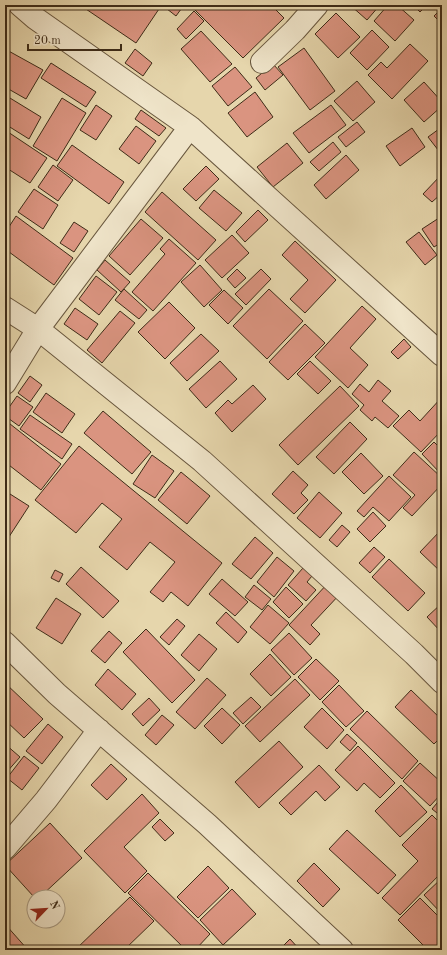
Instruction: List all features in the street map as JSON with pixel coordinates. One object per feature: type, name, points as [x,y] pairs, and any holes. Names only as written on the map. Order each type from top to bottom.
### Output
[{"type":"street","points":[[20,5],[35,18],[190,127],[442,355]]},
{"type":"street","points":[[262,62],[295,30],[317,5]]},
{"type":"street","points":[[5,383],[38,329],[190,127]]},
{"type":"street","points":[[5,308],[38,329],[202,461],[414,654],[442,682]]},
{"type":"street","points":[[5,643],[57,694],[207,824],[342,950]]},
{"type":"street","points":[[5,848],[46,800],[99,730]]},
{"type":"building","points":[[80,5],[160,5],[161,6],[136,43]]},
{"type":"building","points":[[162,5],[184,5],[176,16]]},
{"type":"building","points":[[200,5],[271,5],[284,18],[243,58],[195,10]]},
{"type":"building","points":[[350,5],[380,5],[367,20]]},
{"type":"building","points":[[388,5],[397,5],[414,20],[395,41],[374,21]]},
{"type":"building","points":[[413,5],[427,5],[420,12]]},
{"type":"building","points":[[442,8],[442,24],[434,16]]},
{"type":"building","points":[[194,11],[204,21],[186,39],[177,29]]},
{"type":"building","points":[[336,13],[360,37],[338,58],[315,34]]},
{"type":"building","points":[[372,30],[389,47],[367,70],[350,53]]},
{"type":"building","points":[[201,31],[232,64],[210,82],[181,49]]},
{"type":"building","points":[[410,44],[428,61],[392,99],[368,75],[381,62],[387,68]]},
{"type":"building","points":[[304,48],[335,91],[310,110],[278,67]]},
{"type":"building","points":[[5,49],[43,70],[26,99],[5,87]]},
{"type":"building","points":[[135,49],[152,63],[143,76],[125,63]]},
{"type":"building","points":[[51,63],[96,92],[86,107],[41,78]]},
{"type":"building","points":[[273,64],[283,75],[265,90],[256,78]]},
{"type":"building","points":[[235,67],[252,87],[228,106],[212,86]]},
{"type":"building","points":[[357,81],[375,102],[353,121],[334,101]]},
{"type":"building","points":[[424,82],[442,102],[442,106],[424,122],[404,100]]},
{"type":"building","points":[[255,92],[273,117],[247,137],[228,113]]},
{"type":"building","points":[[5,95],[41,117],[29,139],[5,124]]},
{"type":"building","points":[[62,98],[86,113],[57,161],[33,146]]},
{"type":"building","points":[[96,105],[112,116],[96,140],[80,130]]},
{"type":"building","points":[[331,105],[346,125],[309,153],[293,133]]},
{"type":"building","points":[[141,110],[166,128],[159,136],[135,119]]},
{"type":"building","points":[[357,122],[365,132],[346,147],[338,137]]},
{"type":"building","points":[[136,126],[156,141],[139,164],[119,149]]},
{"type":"building","points":[[412,128],[425,147],[400,166],[386,146]]},
{"type":"building","points":[[439,129],[442,133],[442,155],[428,137]]},
{"type":"building","points":[[5,130],[47,158],[30,183],[5,167]]},
{"type":"building","points":[[333,142],[341,152],[319,171],[310,162]]},
{"type":"building","points":[[287,143],[303,163],[273,187],[257,167]]},
{"type":"building","points":[[72,145],[124,182],[109,204],[57,166]]},
{"type":"building","points":[[346,155],[359,170],[326,199],[314,185]]},
{"type":"building","points":[[53,165],[73,180],[58,201],[38,187]]},
{"type":"building","points":[[206,166],[219,179],[196,201],[183,189]]},
{"type":"building","points":[[442,174],[442,196],[441,194],[432,202],[423,194]]},
{"type":"building","points":[[34,189],[58,205],[43,229],[18,212]]},
{"type":"building","points":[[214,190],[242,213],[226,231],[199,208]]},
{"type":"building","points":[[162,192],[216,240],[198,260],[145,212]]},
{"type":"building","points":[[258,210],[268,220],[245,242],[236,232]]},
{"type":"building","points":[[16,216],[73,258],[54,285],[5,249],[5,233]]},
{"type":"building","points":[[442,216],[442,242],[434,247],[422,229]]},
{"type":"building","points":[[141,219],[163,238],[130,275],[109,256]]},
{"type":"building","points":[[74,222],[88,231],[74,252],[60,243]]},
{"type":"building","points":[[419,232],[437,255],[425,265],[406,242]]},
{"type":"building","points":[[232,235],[249,253],[222,278],[205,260]]},
{"type":"building","points":[[169,239],[196,263],[153,311],[132,292],[165,254],[160,249]]},
{"type":"building","points":[[295,241],[336,280],[305,313],[290,299],[308,280],[282,255]]},
{"type":"building","points":[[105,260],[130,282],[121,292],[97,270]]},
{"type":"building","points":[[200,265],[222,290],[204,307],[181,282]]},
{"type":"building","points":[[237,269],[246,278],[235,288],[227,279]]},
{"type":"building","points":[[261,269],[271,279],[246,305],[235,294]]},
{"type":"building","points":[[96,276],[117,292],[99,315],[79,299]]},
{"type":"building","points":[[124,289],[147,310],[139,319],[115,300]]},
{"type":"building","points":[[269,289],[303,321],[267,359],[233,326]]},
{"type":"building","points":[[224,290],[243,308],[228,324],[209,305]]},
{"type":"building","points":[[169,302],[195,328],[165,359],[138,332]]},
{"type":"building","points":[[362,306],[376,319],[350,348],[368,365],[348,388],[315,357]]},
{"type":"building","points":[[75,308],[98,324],[87,340],[64,324]]},
{"type":"building","points":[[120,311],[135,323],[102,363],[87,350]]},
{"type":"building","points":[[305,324],[325,343],[288,380],[269,362]]},
{"type":"building","points":[[201,334],[219,351],[187,381],[170,363]]},
{"type":"building","points":[[404,339],[411,347],[398,359],[391,352]]},
{"type":"building","points":[[220,361],[237,379],[206,408],[189,389]]},
{"type":"building","points":[[310,361],[331,381],[318,394],[297,374]]},
{"type":"building","points":[[30,376],[42,385],[30,402],[18,393]]},
{"type":"building","points":[[378,380],[391,391],[382,401],[399,416],[388,428],[375,417],[372,421],[360,410],[364,405],[352,394],[360,384],[369,392]]},
{"type":"building","points":[[253,385],[266,399],[232,432],[215,413],[228,400],[232,404]]},
{"type":"building","points":[[340,386],[359,406],[298,465],[279,445]]},
{"type":"building","points":[[46,393],[75,414],[62,433],[33,412]]},
{"type":"building","points":[[17,396],[33,407],[19,426],[5,416],[5,413]]},
{"type":"building","points":[[442,397],[442,430],[421,452],[393,426],[409,410],[420,421]]},
{"type":"building","points":[[103,411],[151,452],[132,474],[84,433]]},
{"type":"building","points":[[30,415],[72,444],[62,459],[20,429]]},
{"type":"building","points":[[5,420],[61,464],[41,490],[5,462]]},
{"type":"building","points":[[350,422],[367,439],[334,474],[316,457]]},
{"type":"building","points":[[434,442],[442,450],[442,475],[422,454]]},
{"type":"building","points":[[79,446],[222,563],[188,606],[171,592],[163,602],[150,592],[175,562],[150,542],[127,570],[99,547],[122,519],[102,503],[76,533],[35,500]]},
{"type":"building","points":[[414,452],[442,478],[442,484],[412,516],[403,508],[415,495],[393,475]]},
{"type":"building","points":[[361,453],[383,476],[364,494],[342,472]]},
{"type":"building","points":[[152,455],[174,471],[155,498],[133,484]]},
{"type":"building","points":[[293,471],[308,485],[301,493],[308,500],[294,514],[272,494]]},
{"type":"building","points":[[181,472],[210,496],[187,524],[158,500]]},
{"type":"building","points":[[389,476],[411,497],[389,521],[373,507],[364,517],[357,511]]},
{"type":"building","points":[[319,492],[342,513],[320,538],[297,518]]},
{"type":"building","points":[[10,494],[29,506],[5,543],[5,502]]},
{"type":"building","points":[[373,512],[386,526],[370,542],[357,529]]},
{"type":"building","points":[[342,525],[350,532],[337,547],[329,540]]},
{"type":"building","points":[[441,530],[442,531],[442,573],[420,552]]},
{"type":"building","points":[[255,537],[273,553],[251,579],[232,564]]},
{"type":"building","points":[[374,547],[385,557],[370,573],[359,563]]},
{"type":"building","points":[[277,557],[294,571],[274,597],[257,582]]},
{"type":"building","points":[[389,559],[425,593],[408,611],[372,577]]},
{"type":"building","points":[[81,567],[119,601],[103,618],[66,584]]},
{"type":"building","points":[[303,568],[312,576],[307,582],[316,590],[306,601],[288,585]]},
{"type":"building","points":[[55,570],[63,574],[59,582],[51,578]]},
{"type":"building","points":[[222,579],[248,602],[235,616],[209,594]]},
{"type":"building","points":[[329,582],[341,593],[311,625],[320,634],[310,645],[289,625]]},
{"type":"building","points":[[254,585],[271,599],[262,610],[245,597]]},
{"type":"building","points":[[286,587],[303,604],[289,618],[273,602]]},
{"type":"building","points":[[56,598],[81,614],[62,644],[36,628]]},
{"type":"building","points":[[442,603],[442,633],[427,617]]},
{"type":"building","points":[[268,605],[289,623],[270,644],[250,627]]},
{"type":"building","points":[[226,612],[247,632],[238,643],[216,623]]},
{"type":"building","points":[[177,619],[185,626],[169,645],[160,637]]},
{"type":"building","points":[[146,629],[195,680],[172,703],[123,652]]},
{"type":"building","points":[[109,631],[122,643],[105,663],[91,651]]},
{"type":"building","points":[[289,633],[312,658],[294,675],[271,650]]},
{"type":"building","points":[[199,634],[217,649],[199,671],[181,655]]},
{"type":"building","points":[[270,654],[291,677],[271,696],[250,674]]},
{"type":"building","points":[[316,659],[339,681],[320,700],[298,677]]},
{"type":"building","points":[[108,669],[136,694],[122,710],[95,685]]},
{"type":"building","points":[[207,678],[226,695],[195,729],[176,712]]},
{"type":"building","points":[[295,679],[310,695],[260,742],[245,726]]},
{"type":"building","points":[[5,683],[43,719],[24,738],[5,720]]},
{"type":"building","points":[[339,685],[364,711],[346,727],[322,702]]},
{"type":"building","points":[[411,690],[442,720],[442,736],[434,744],[395,707]]},
{"type":"building","points":[[251,697],[261,707],[243,724],[233,713]]},
{"type":"building","points":[[149,698],[160,710],[143,726],[132,714]]},
{"type":"building","points":[[222,708],[240,725],[222,744],[204,726]]},
{"type":"building","points":[[322,708],[344,730],[327,749],[304,727]]},
{"type":"building","points":[[367,711],[418,761],[402,779],[350,729]]},
{"type":"building","points":[[162,715],[174,725],[156,745],[145,735]]},
{"type":"building","points":[[48,724],[63,737],[42,764],[26,751]]},
{"type":"building","points":[[347,734],[357,743],[350,751],[340,742]]},
{"type":"building","points":[[279,741],[303,767],[259,808],[235,782]]},
{"type":"building","points":[[5,744],[20,757],[5,774]]},
{"type":"building","points":[[358,746],[395,783],[380,798],[364,783],[357,791],[335,770]]},
{"type":"building","points":[[24,756],[39,768],[22,790],[7,778]]},
{"type":"building","points":[[420,763],[442,783],[442,793],[430,806],[403,781]]},
{"type":"building","points":[[111,764],[127,779],[107,800],[91,785]]},
{"type":"building","points":[[319,765],[340,787],[325,801],[316,791],[291,815],[279,803]]},
{"type":"building","points":[[401,785],[427,812],[400,837],[375,811]]},
{"type":"building","points":[[142,794],[159,813],[124,847],[147,871],[125,893],[84,851]]},
{"type":"building","points":[[442,797],[442,817],[432,809]]},
{"type":"building","points":[[432,815],[442,825],[442,872],[400,915],[382,898],[418,861],[402,845]]},
{"type":"building","points":[[160,819],[174,833],[165,841],[152,827]]},
{"type":"building","points":[[50,823],[82,858],[49,889],[27,889],[5,865]]},
{"type":"building","points":[[347,830],[396,875],[378,894],[329,849]]},
{"type":"building","points":[[314,863],[340,889],[323,907],[297,881]]},
{"type":"building","points":[[208,866],[229,888],[198,918],[177,897]]},
{"type":"building","points":[[148,873],[210,934],[195,950],[186,950],[128,893]]},
{"type":"building","points":[[442,878],[442,914],[424,895]]},
{"type":"building","points":[[232,889],[256,914],[223,945],[200,920]]},
{"type":"building","points":[[130,897],[154,921],[124,950],[75,950]]},
{"type":"building","points":[[420,898],[442,920],[442,950],[428,950],[398,920]]},
{"type":"building","points":[[5,924],[28,950],[5,950]]},
{"type":"building","points":[[290,939],[300,950],[279,950]]}]
